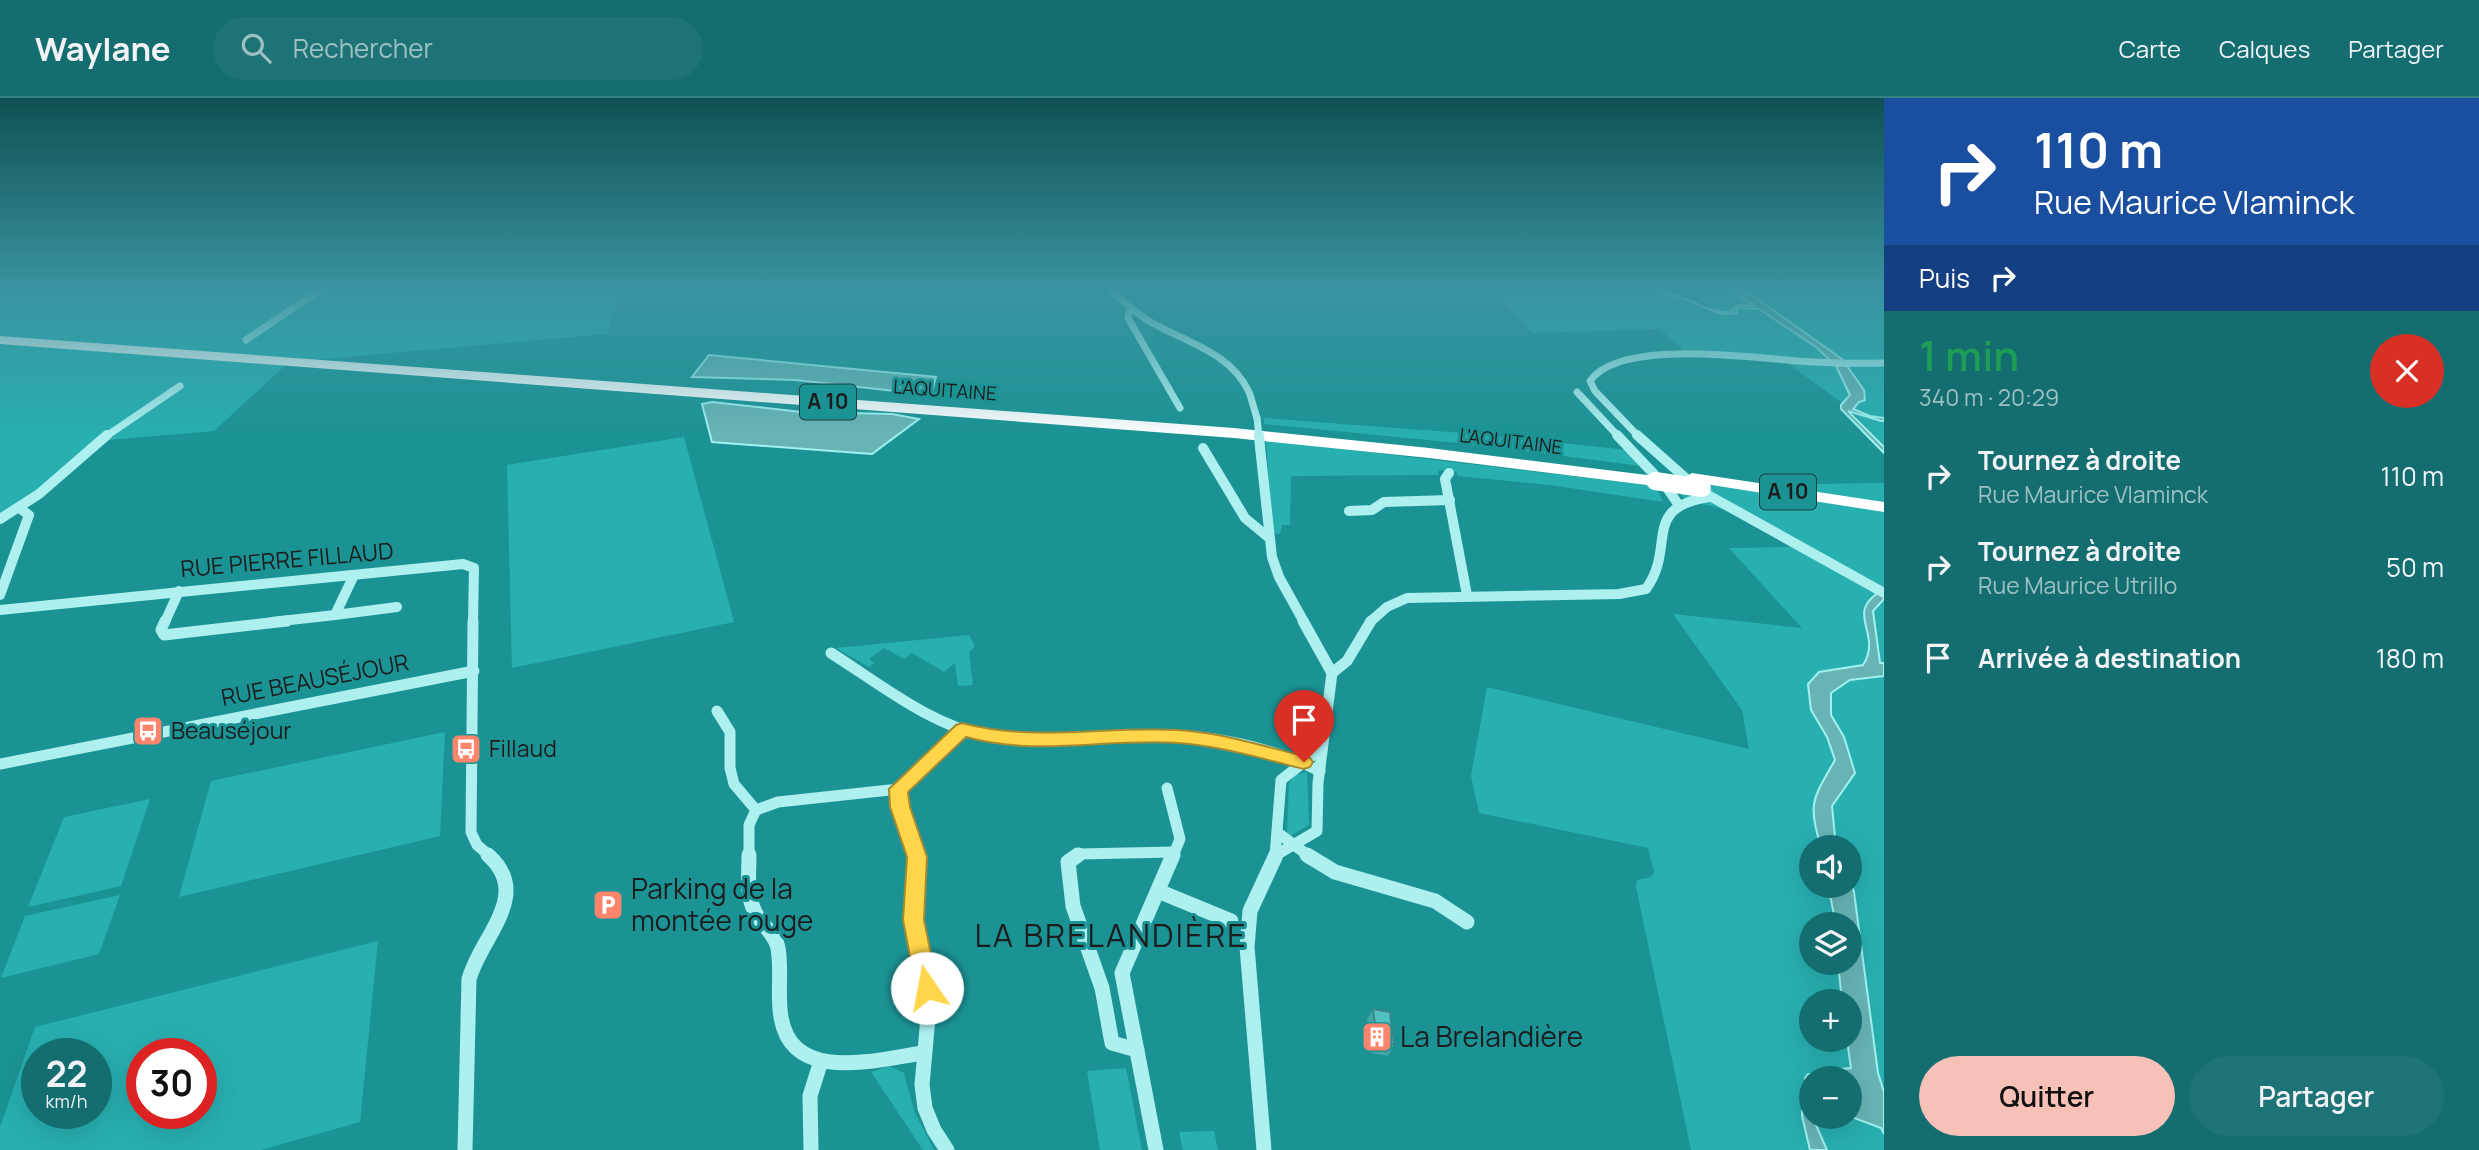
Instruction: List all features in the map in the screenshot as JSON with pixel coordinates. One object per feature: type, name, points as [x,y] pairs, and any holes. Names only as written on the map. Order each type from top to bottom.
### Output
[{"type":"highway","name":"L'AQUITAINE","points":[[55,337],[1194,422],[1426,444],[1650,476],[1701,487],[1884,515]]},
{"type":"highway","name":"L'AQUITAINE","points":[[0,340],[1234,433],[1650,476]]},
{"type":"highway","name":"L'AQUITAINE","points":[[1701,487],[1884,507]]},
{"type":"street","points":[[246,340],[250,337]]},
{"type":"street","points":[[1139,337],[1180,408]]},
{"type":"street","points":[[1185,337],[1229,365],[1251,394],[1257,418],[1268,537],[1279,577],[1332,673],[1322,748],[1317,831],[1276,855]]},
{"type":"street","points":[[1880,591],[1701,487],[1644,442],[1595,391],[1590,381],[1592,376],[1606,368],[1641,356],[1751,357],[1847,364],[1884,363]]},
{"type":"street","points":[[0,519],[19,508],[108,433],[180,386]]},
{"type":"street","points":[[1577,392],[1667,488],[1678,504]]},
{"type":"street","points":[[1203,448],[1245,518],[1268,537]]},
{"type":"street","points":[[1449,473],[1445,479],[1467,595]]},
{"type":"street","points":[[1332,673],[1348,662],[1362,632],[1383,609],[1407,598],[1619,594],[1646,589],[1657,569],[1668,518],[1678,504],[1701,487]]},
{"type":"street","points":[[1349,511],[1369,511],[1384,502],[1450,500]]},
{"type":"street","points":[[0,595],[29,515],[19,508]]},
{"type":"street","name":"RUE PIERRE FILLAUD","points":[[0,610],[463,564],[472,566],[475,571],[474,671]]},
{"type":"street","points":[[335,615],[354,575]]},
{"type":"street","points":[[179,591],[161,633],[168,635],[397,607]]},
{"type":"street","points":[[831,653],[962,729],[988,736],[1042,741],[1177,736],[1220,742],[1304,762],[1320,772]]},
{"type":"street","points":[[466,1150],[469,979],[474,961],[500,922],[507,891],[505,876],[498,862],[472,839],[474,671]]},
{"type":"street","name":"RUE BEAUSÉJOUR","points":[[0,764],[474,671]]},
{"type":"street","points":[[717,710],[730,732],[730,768],[734,784],[756,810]]},
{"type":"street","points":[[923,1053],[820,1063],[803,1056],[785,1030],[779,1006],[778,946],[751,904],[749,825],[756,810],[778,802],[898,789],[962,729]]},
{"type":"street","points":[[1264,1150],[1247,947],[1250,911],[1276,855],[1280,780],[1322,748]]},
{"type":"street","points":[[1156,1150],[1122,973],[1180,839],[1167,788]]},
{"type":"street","points":[[898,789],[900,807],[917,857],[913,920],[929,1006],[928,1037],[923,1053],[922,1085],[925,1108],[934,1130],[947,1150]]},
{"type":"street","points":[[1278,833],[1283,840],[1333,871],[1424,895],[1452,909],[1467,922]]},
{"type":"street","points":[[1137,1050],[1112,1043],[1102,988],[1073,906],[1068,862],[1079,854],[1174,852]]},
{"type":"street","points":[[1158,891],[1231,921]]},
{"type":"street","points":[[811,1150],[808,1104],[810,1084],[820,1063]]},
{"type":"shaded area","points":[[0,337],[573,337],[289,362],[214,431],[96,441],[31,496],[0,516]]},
{"type":"shaded area","points":[[1669,337],[1884,337],[1884,445],[1845,405],[1779,357],[1688,354]]},
{"type":"shaded area","points":[[1801,337],[1811,337],[1846,362],[1833,363]]},
{"type":"shaded area","points":[[709,355],[936,377],[931,395],[795,380],[692,377]]},
{"type":"shaded area","points":[[1836,366],[1847,366],[1864,390],[1865,400],[1853,409],[1884,418],[1884,421],[1881,421],[1848,411],[1884,447],[1884,453],[1841,409],[1841,405],[1850,395]]},
{"type":"shaded area","points":[[712,402],[801,412],[892,414],[919,419],[872,454],[712,442],[702,404]]},
{"type":"shaded area","points":[[1264,418],[1476,434],[1628,450],[1641,466],[1478,445],[1264,424]]},
{"type":"shaded area","points":[[684,437],[734,622],[512,668],[507,465]]},
{"type":"shaded area","points":[[1266,440],[1656,486],[1663,502],[1550,485],[1458,476],[1456,472],[1439,470],[1438,475],[1291,476],[1290,525],[1282,525],[1280,534],[1276,534],[1272,528]]},
{"type":"shaded area","points":[[1884,483],[1884,1150],[1691,1150],[1636,887],[1637,880],[1651,877],[1654,872],[1648,848],[1479,813],[1471,776],[1487,687],[1749,749],[1742,710],[1673,614],[1802,628],[1729,548],[1792,547],[1731,512],[1689,503],[1673,486]]},
{"type":"shaded area","points":[[1884,589],[1884,599],[1873,611],[1880,663],[1884,663],[1884,676],[1850,680],[1831,693],[1831,715],[1844,737],[1855,773],[1832,806],[1835,835],[1818,835],[1814,802],[1835,760],[1827,737],[1811,710],[1808,684],[1819,672],[1863,665],[1869,643],[1864,615],[1872,598]]},
{"type":"shaded area","points":[[969,635],[975,646],[969,652],[973,685],[958,686],[955,663],[944,672],[912,653],[904,659],[884,648],[869,659],[874,663],[869,667],[836,648]]},
{"type":"shaded area","points":[[445,732],[440,836],[179,897],[211,781]]},
{"type":"shaded area","points":[[1307,772],[1309,825],[1290,836],[1287,833],[1289,783],[1295,775]]},
{"type":"shaded area","points":[[150,799],[121,886],[28,907],[64,817]]},
{"type":"shaded area","points":[[120,895],[99,954],[1,978],[25,916]]},
{"type":"shaded area","points":[[1831,898],[1855,898],[1857,912],[1833,912]]},
{"type":"shaded area","points":[[378,941],[360,1122],[261,1150],[0,1150],[0,1127],[21,1067],[21,1129],[112,1129],[112,1038],[31,1038],[35,1027]]},
{"type":"shaded area","points":[[1862,952],[1878,1073],[1884,1092],[1884,1134],[1881,1128],[1862,1121],[1862,1066],[1851,1066],[1849,1052],[1862,1052],[1862,989],[1841,989],[1839,975],[1862,975]]},
{"type":"shaded area","points":[[889,1066],[904,1073],[914,1111],[934,1150],[923,1150],[871,1072]]},
{"type":"shaded area","points":[[1126,1068],[1142,1150],[1100,1150],[1087,1071]]},
{"type":"shaded area","points":[[1805,1129],[1818,1129],[1827,1150],[1810,1150]]},
{"type":"shaded area","points":[[1214,1131],[1218,1150],[1183,1150],[1179,1132]]},
{"type":"building","points":[[1373,1009],[1390,1012],[1394,1044],[1377,1042]]},
{"type":"place","name":"Beauséjour","points":[[148,731]]},
{"type":"place","name":"Fillaud","points":[[466,749]]},
{"type":"place","name":"Parking de la montée rouge","points":[[608,905]]},
{"type":"place","name":"La Brelandière","points":[[1377,1037]]},
{"type":"district","name":"LA BRELANDIÈRE","points":[[1111,936]]},
{"type":"route","points":[[927,988],[913,920],[917,857],[915,844],[900,807],[898,789],[962,729],[1013,740],[1042,741],[1177,736],[1220,742],[1304,762]]}]
